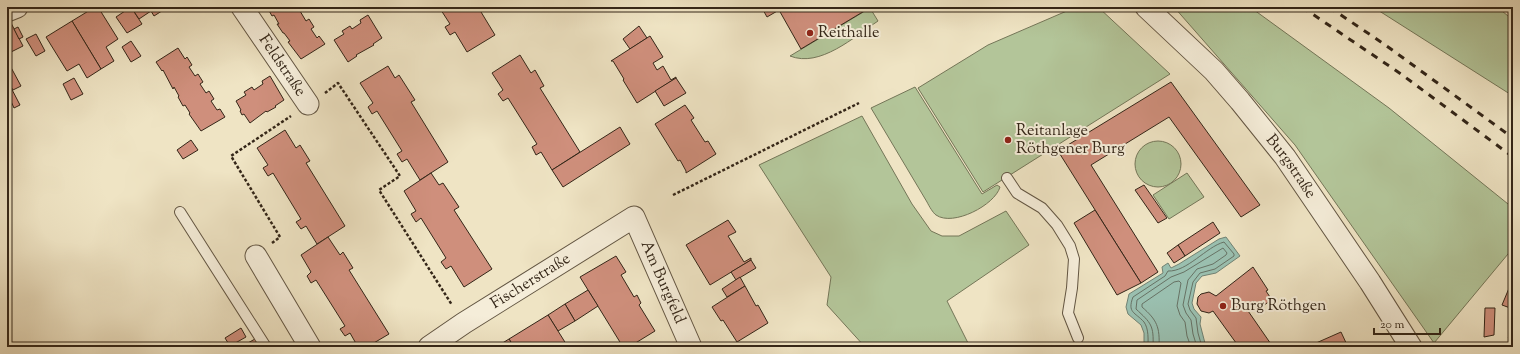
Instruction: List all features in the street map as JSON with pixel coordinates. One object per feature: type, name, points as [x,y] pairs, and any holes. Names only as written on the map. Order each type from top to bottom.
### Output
[{"type":"street","points":[[7,11],[17,7]]},
{"type":"street","name":"Feldstraße","points":[[242,7],[308,104]]},
{"type":"street","name":"Burgstraße","points":[[1146,7],[1214,72],[1240,100],[1285,157],[1370,282],[1411,347]]},
{"type":"street","name":"Fischerstraße","points":[[429,347],[464,323],[634,217]]},
{"type":"street","name":"Am Burgfeld","points":[[634,217],[690,347]]},
{"type":"street","points":[[256,256],[310,347]]},
{"type":"lane","points":[[1007,178],[1017,193],[1042,208],[1057,225],[1070,246],[1074,259],[1072,288],[1068,313],[1078,338]]},
{"type":"lane","points":[[180,212],[266,347]]},
{"type":"path","points":[[256,256],[280,237],[231,156],[338,83],[400,176],[380,190],[464,323]]},
{"type":"path","points":[[673,195],[859,103]]},
{"type":"shaded area","name":"Reitanlage Röthgener Burg","points":[[1076,7],[1098,7],[1170,74],[983,192],[918,88],[988,45]]},
{"type":"shaded area","points":[[1174,7],[1250,7],[1389,108],[1513,208],[1513,248],[1434,343],[1295,145]]},
{"type":"shaded area","points":[[1373,7],[1497,7],[1513,20],[1513,96]]},
{"type":"shaded area","points":[[870,8],[878,21],[848,42],[836,49],[813,58],[801,59],[790,56]]},
{"type":"shaded area","points":[[915,87],[982,194],[997,185],[1000,187],[997,194],[982,207],[962,216],[952,218],[943,218],[936,215],[871,108]]},
{"type":"shaded area","points":[[862,116],[912,204],[931,231],[942,236],[959,236],[1006,211],[1029,245],[947,301],[970,347],[865,347],[827,305],[831,277],[759,165]]},
{"type":"shaded area","points":[[1158,141],[1171,145],[1177,151],[1181,164],[1177,177],[1171,183],[1158,187],[1145,183],[1139,177],[1135,164],[1139,151],[1145,145]]},
{"type":"shaded area","points":[[1187,173],[1204,197],[1169,219],[1153,195]]},
{"type":"water","points":[[1226,237],[1240,256],[1216,273],[1202,276],[1196,283],[1192,303],[1194,309],[1201,317],[1200,324],[1206,347],[1144,347],[1144,333],[1141,325],[1128,314],[1126,307],[1129,294],[1163,273],[1162,267],[1168,263],[1171,268],[1219,239]]},
{"type":"building","points":[[95,7],[98,7],[118,39],[106,47],[114,61],[101,69],[72,21]]},
{"type":"building","points":[[131,7],[142,24],[127,33],[116,17]]},
{"type":"building","points":[[131,7],[168,7],[154,16],[151,11],[139,19]]},
{"type":"building","points":[[267,7],[301,7],[303,9],[300,11],[306,21],[309,19],[314,27],[311,29],[317,38],[319,36],[325,44],[301,59],[288,42],[290,41],[277,24],[279,24],[274,15],[272,16]]},
{"type":"building","points":[[439,7],[478,7],[495,35],[467,52],[455,32],[450,35],[445,27],[450,24]]},
{"type":"building","name":"Reithalle","points":[[871,7],[801,49],[779,10],[767,17],[762,8]]},
{"type":"building","points":[[368,15],[382,38],[348,62],[334,40],[344,34],[342,31],[350,26],[352,29],[361,23],[360,20]]},
{"type":"building","points":[[72,21],[101,69],[87,78],[79,64],[67,71],[46,37]]},
{"type":"building","points":[[11,23],[23,46],[7,54],[7,25]]},
{"type":"building","points":[[639,26],[647,38],[630,49],[623,39]]},
{"type":"building","points":[[18,27],[23,37],[19,39],[14,29]]},
{"type":"building","points":[[36,34],[45,51],[36,56],[26,39]]},
{"type":"building","points":[[650,36],[663,57],[653,63],[657,70],[663,66],[671,80],[676,78],[637,103],[613,61],[611,61]]},
{"type":"building","points":[[131,41],[141,56],[131,62],[122,47]]},
{"type":"building","points":[[178,48],[185,59],[187,57],[192,65],[189,67],[195,76],[198,74],[203,82],[200,84],[206,93],[209,91],[214,99],[211,101],[217,110],[220,109],[225,117],[201,131],[189,114],[190,113],[185,105],[183,106],[174,87],[173,89],[163,70],[162,71],[156,62]]},
{"type":"building","points":[[520,55],[531,73],[535,70],[544,86],[540,88],[580,152],[552,170],[541,152],[536,155],[532,147],[537,144],[508,98],[503,101],[498,94],[503,90],[492,73]]},
{"type":"building","points":[[7,60],[21,86],[13,90],[7,80]]},
{"type":"building","points":[[388,66],[395,78],[399,75],[415,100],[411,102],[448,162],[420,180],[407,159],[402,162],[397,154],[402,151],[377,111],[372,114],[368,107],[373,103],[360,83]]},
{"type":"building","points":[[270,76],[284,100],[275,106],[276,107],[267,112],[266,111],[250,123],[244,114],[242,115],[236,101],[246,95],[244,92],[252,87],[254,90],[263,84],[262,81]]},
{"type":"building","points":[[74,78],[83,94],[71,100],[63,84]]},
{"type":"building","points":[[676,78],[686,93],[664,106],[655,91]]},
{"type":"building","points":[[7,80],[20,105],[14,108],[10,99],[7,101]]},
{"type":"building","points":[[1171,82],[1260,205],[1241,217],[1169,117],[1091,165],[1158,272],[1141,283],[1058,151]]},
{"type":"building","points":[[685,105],[694,118],[691,120],[705,142],[708,141],[716,154],[686,173],[680,160],[678,161],[655,124]]},
{"type":"building","points":[[620,127],[630,144],[563,187],[552,170]]},
{"type":"building","points":[[285,130],[296,148],[300,145],[310,161],[306,163],[345,226],[317,244],[306,226],[301,229],[296,222],[301,219],[273,173],[268,176],[263,168],[268,165],[257,148]]},
{"type":"building","points":[[191,140],[198,150],[183,159],[177,150]]},
{"type":"building","points":[[431,173],[439,185],[443,183],[459,207],[454,210],[492,269],[464,287],[451,266],[446,269],[441,262],[446,258],[421,218],[416,222],[411,214],[416,211],[404,191]]},
{"type":"building","points":[[1144,185],[1167,218],[1158,223],[1135,190]]},
{"type":"building","points":[[1095,210],[1141,283],[1117,295],[1074,223]]},
{"type":"building","points":[[728,220],[736,232],[728,236],[744,262],[751,258],[751,260],[710,285],[686,245]]},
{"type":"building","points":[[1213,222],[1220,233],[1185,256],[1178,245]]},
{"type":"building","points":[[328,237],[340,255],[343,252],[353,268],[349,270],[389,334],[367,347],[358,347],[350,333],[345,336],[340,329],[345,326],[316,280],[311,283],[307,276],[311,272],[301,255]]},
{"type":"building","points":[[1178,245],[1185,256],[1174,263],[1167,253]]},
{"type":"building","points":[[616,256],[626,272],[621,275],[634,297],[637,295],[641,303],[639,305],[655,331],[629,347],[623,347],[580,277]]},
{"type":"building","points":[[751,260],[756,268],[736,280],[731,272]]},
{"type":"building","name":"Burg Röthgen","points":[[1253,267],[1268,290],[1266,291],[1272,300],[1259,308],[1254,301],[1246,308],[1273,347],[1239,347],[1213,311],[1209,313],[1201,311],[1197,304],[1198,297],[1201,294],[1209,292],[1216,296]]},
{"type":"building","points":[[740,277],[745,286],[727,297],[722,289]]},
{"type":"building","points":[[1512,281],[1513,282],[1513,309],[1502,305]]},
{"type":"building","points":[[745,286],[756,306],[758,305],[768,323],[737,342],[723,320],[721,321],[712,307]]},
{"type":"building","points":[[588,290],[598,306],[575,321],[565,304]]},
{"type":"building","points":[[565,304],[575,321],[558,331],[548,315]]},
{"type":"building","points":[[1485,308],[1495,308],[1494,335],[1484,337]]},
{"type":"building","points":[[548,315],[568,347],[514,347],[509,339]]},
{"type":"building","points":[[241,328],[246,337],[230,346],[225,338]]},
{"type":"building","points":[[1341,332],[1348,347],[1307,347]]},
{"type":"building","points":[[1513,332],[1513,343],[1508,338]]},
{"type":"building","points":[[255,339],[259,347],[248,347],[246,344]]},
{"type":"building","points":[[509,339],[514,347],[496,347]]},
{"type":"railway","points":[[1302,7],[1401,74],[1513,157]]},
{"type":"railway","points":[[1329,7],[1384,44],[1513,138]]},
{"type":"place","name":"Reithalle","points":[[810,33]]},
{"type":"place","name":"Reitanlage Röthgener Burg","points":[[1008,140]]},
{"type":"place","name":"Burg Röthgen","points":[[1223,306]]}]
